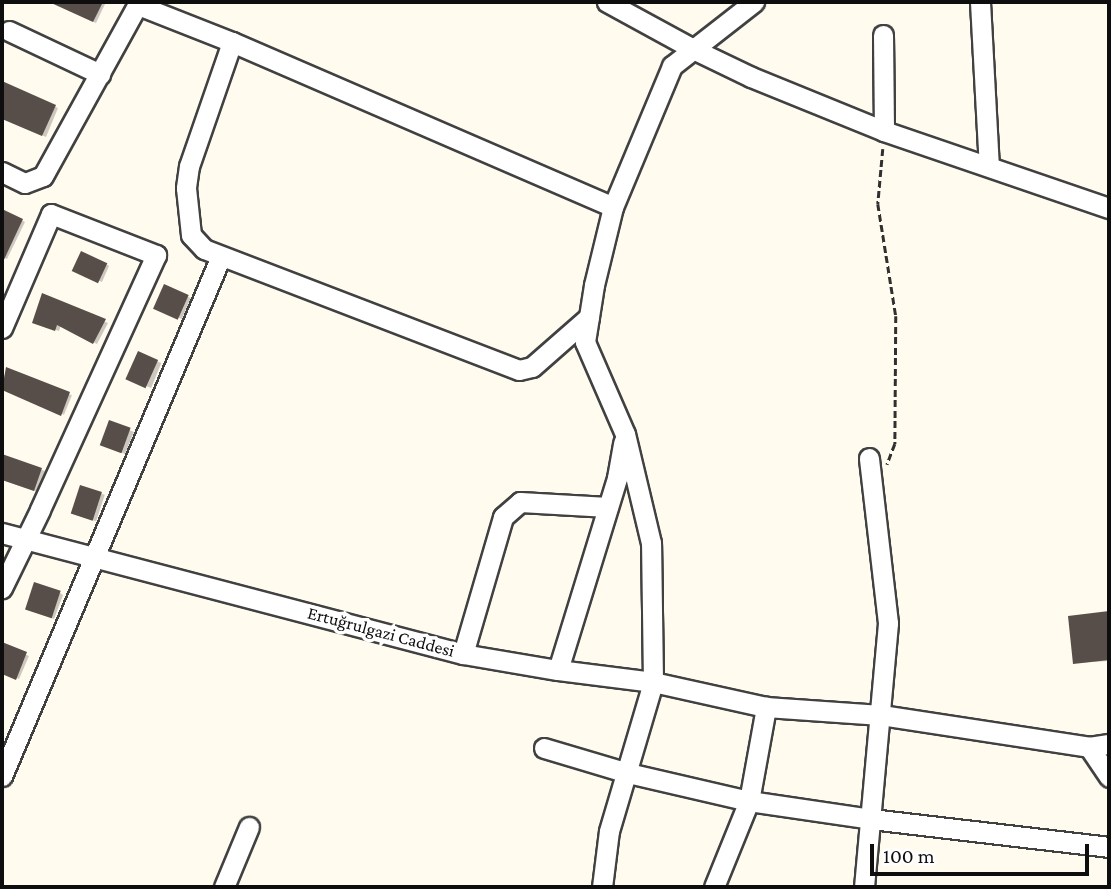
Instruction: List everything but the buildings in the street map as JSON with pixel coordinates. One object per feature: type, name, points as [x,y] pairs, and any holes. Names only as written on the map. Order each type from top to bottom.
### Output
[{"type":"street","points":[[607,2],[751,77],[884,131],[1109,208]]},
{"type":"street","points":[[603,887],[609,831],[653,681],[651,543],[625,434],[585,342],[589,317],[613,207],[672,66],[754,2]]},
{"type":"street","points":[[980,2],[989,166]]},
{"type":"street","points":[[2,172],[25,183],[43,176],[138,3],[613,207]]},
{"type":"street","points":[[9,30],[100,74]]},
{"type":"street","points":[[883,35],[884,131]]},
{"type":"street","points":[[232,42],[189,166],[186,188],[191,235],[204,249],[519,370],[532,367],[589,317]]},
{"type":"street","points":[[2,328],[51,214],[156,255],[2,588]]},
{"type":"street","points":[[3,773],[221,256]]},
{"type":"street","points":[[558,670],[608,507],[625,434]]},
{"type":"street","points":[[864,887],[888,623],[869,458]]},
{"type":"street","points":[[463,653],[503,517],[520,502],[608,507]]},
{"type":"street","name":"Ertuğrulgazi Caddesi","points":[[2,533],[463,653],[558,670],[653,681],[766,707],[881,715],[1089,747],[1109,744]]},
{"type":"street","points":[[714,887],[749,801],[766,707]]},
{"type":"street","points":[[1089,747],[1109,777]]},
{"type":"street","points":[[544,748],[628,773],[749,801],[871,819],[1109,847]]},
{"type":"street","points":[[224,887],[249,827]]},
{"type":"path","points":[[872,483],[888,464],[895,433],[896,316],[878,204],[884,131]]}]
